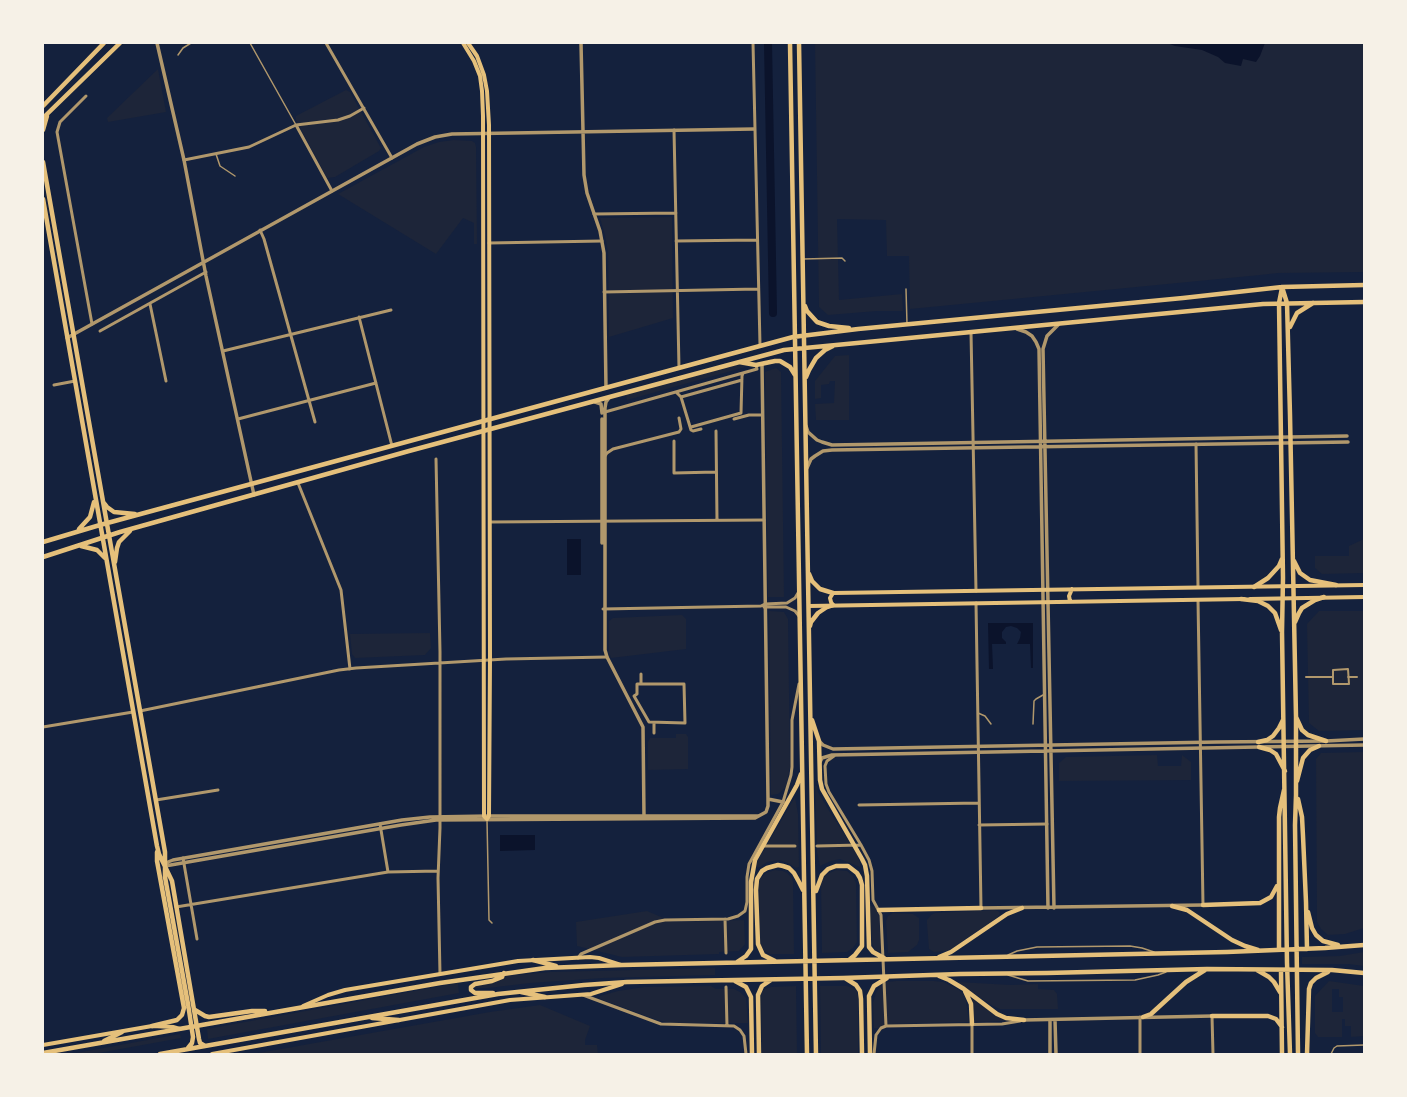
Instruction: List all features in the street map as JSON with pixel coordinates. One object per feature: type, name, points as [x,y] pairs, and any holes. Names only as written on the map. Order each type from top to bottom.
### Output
[{"type":"main road","points":[[43,106],[104,43]]},
{"type":"main road","points":[[43,118],[120,43]]},
{"type":"main road","points":[[463,43],[474,61],[481,81],[483,97],[487,419]]},
{"type":"main road","points":[[468,43],[479,62],[486,83],[488,133],[489,243],[484,660],[487,817]]},
{"type":"main road","points":[[790,43],[807,1054]]},
{"type":"main road","points":[[799,43],[816,1054]]},
{"type":"main road","points":[[78,70],[78,74],[83,78],[85,77]]},
{"type":"main road","points":[[43,100],[54,95]]},
{"type":"main road","points":[[43,130],[48,114]]},
{"type":"main road","points":[[43,162],[108,536],[166,856],[166,879],[191,1027],[192,1043],[187,1049]]},
{"type":"main road","points":[[43,199],[94,496],[158,851],[172,881],[197,1026],[200,1041],[205,1046]]},
{"type":"main road","points":[[43,542],[77,531],[252,483],[795,336],[1282,287],[1364,285]]},
{"type":"main road","points":[[1282,287],[1287,303],[1291,443],[1293,630],[1296,717],[1296,795],[1294,825],[1298,1054]]},
{"type":"main road","points":[[1282,287],[1279,303],[1283,553],[1282,632],[1286,782],[1287,963],[1290,1054]]},
{"type":"main road","points":[[1288,330],[1297,313],[1315,302]]},
{"type":"main road","points":[[43,557],[134,528],[777,351],[1279,303],[1364,302]]},
{"type":"main road","points":[[804,303],[807,311],[812,317],[823,325],[858,329]]},
{"type":"main road","points":[[805,385],[809,370],[816,358],[825,350],[839,344]]},
{"type":"main road","points":[[738,362],[756,368],[775,361],[786,363],[793,371],[796,382]]},
{"type":"main road","points":[[487,430],[490,522],[490,660],[487,817]]},
{"type":"main road","points":[[77,531],[91,514],[94,504],[94,496]]},
{"type":"main road","points":[[102,499],[105,505],[114,512],[141,514]]},
{"type":"main road","points":[[115,572],[116,554],[119,542],[134,528]]},
{"type":"main road","points":[[75,546],[85,546],[97,550],[103,554],[106,559]]},
{"type":"main road","points":[[1254,586],[1266,580],[1275,572],[1279,566],[1283,553]]},
{"type":"main road","points":[[1292,554],[1295,565],[1304,577],[1317,582],[1336,585]]},
{"type":"main road","points":[[808,570],[816,586],[824,591],[833,593],[1364,585]]},
{"type":"main road","points":[[1070,601],[1069,596],[1072,589]]},
{"type":"main road","points":[[833,593],[830,598],[830,602],[833,605]]},
{"type":"main road","points":[[1293,630],[1302,608],[1315,600],[1324,597]]},
{"type":"main road","points":[[809,606],[1364,597]]},
{"type":"main road","points":[[1241,599],[1258,601],[1270,608],[1275,613],[1282,632]]},
{"type":"main road","points":[[809,628],[811,622],[818,613],[833,605]]},
{"type":"main road","points":[[810,715],[818,740],[820,785],[828,802],[864,862],[867,876],[868,944],[873,952],[886,959]]},
{"type":"main road","points":[[1258,744],[1276,734],[1284,716]]},
{"type":"main road","points":[[1296,717],[1302,730],[1308,735],[1326,741]]},
{"type":"main road","points":[[1258,744],[1276,754],[1285,772]]},
{"type":"main road","points":[[1296,784],[1303,758],[1310,750],[1319,746]]},
{"type":"main road","points":[[735,963],[746,956],[751,949],[751,882],[755,860],[786,802],[797,785],[802,770]]},
{"type":"main road","points":[[1279,950],[1280,808],[1286,782]]},
{"type":"main road","points":[[1296,795],[1302,817],[1307,949]]},
{"type":"main road","points":[[43,1045],[152,1026],[177,1020],[182,1015],[184,1008],[157,861],[158,851]]},
{"type":"main road","points":[[776,962],[763,955],[759,948],[756,890],[757,879],[762,871],[767,868],[778,865],[789,868],[799,882],[804,895]]},
{"type":"main road","points":[[814,894],[820,878],[832,867],[842,865],[848,866],[857,873],[862,885],[862,946],[849,960]]},
{"type":"main road","points":[[1203,905],[1260,903],[1273,895],[1279,880]]},
{"type":"main road","points":[[1306,902],[1312,928],[1319,938],[1335,945],[1353,946]]},
{"type":"main road","points":[[1172,906],[1187,910],[1232,940],[1245,946],[1261,950]]},
{"type":"main road","points":[[879,910],[981,908]]},
{"type":"main road","points":[[937,958],[951,952],[1007,914],[1022,908]]},
{"type":"main road","points":[[43,1053],[433,984],[504,973],[560,967],[1279,950],[1364,945]]},
{"type":"main road","points":[[296,1009],[339,991],[533,960],[594,957],[622,965]]},
{"type":"main road","points":[[533,960],[560,967]]},
{"type":"main road","points":[[1142,1017],[1153,1012],[1186,982],[1207,969]]},
{"type":"main road","points":[[160,1054],[516,991],[627,982],[1207,969],[1332,970],[1364,973]]},
{"type":"main road","points":[[1256,970],[1263,973],[1274,982],[1279,989],[1281,997]]},
{"type":"main road","points":[[1281,970],[1282,1054]]},
{"type":"main road","points":[[1307,1054],[1309,989],[1311,983],[1316,978],[1332,970]]},
{"type":"main road","points":[[498,994],[475,993],[471,990],[471,987],[474,984],[492,981],[502,977],[504,973]]},
{"type":"main road","points":[[936,975],[949,980],[964,989],[997,1014],[1006,1018],[1024,1020]]},
{"type":"main road","points":[[870,1054],[870,993],[876,984],[889,976]]},
{"type":"main road","points":[[843,978],[854,983],[860,991],[862,1054]]},
{"type":"main road","points":[[759,1054],[758,992],[766,983],[776,979]]},
{"type":"main road","points":[[730,980],[744,985],[751,994],[752,1054]]},
{"type":"main road","points":[[212,1054],[510,1000],[581,995],[627,982]]},
{"type":"main road","points":[[964,989],[971,1004],[972,1024]]},
{"type":"main road","points":[[516,991],[545,997]]},
{"type":"main road","points":[[188,1004],[205,1016],[209,1017],[252,1011],[272,1012]]},
{"type":"main road","points":[[1212,1016],[1268,1016],[1276,1019],[1282,1027]]},
{"type":"main road","points":[[362,1018],[399,1020]]},
{"type":"main road","points":[[152,1026],[169,1026],[180,1029]]},
{"type":"main road","points":[[97,1044],[122,1032]]},
{"type":"street","points":[[157,43],[184,160],[206,272],[254,495]]},
{"type":"street","points":[[326,43],[392,158]]},
{"type":"street","points":[[581,43],[582,132],[585,181],[604,253],[606,388]]},
{"type":"street","points":[[753,43],[760,345]]},
{"type":"street","points":[[86,96],[60,122],[57,132],[92,324]]},
{"type":"street","points":[[184,160],[253,146],[296,125],[338,120],[350,116],[364,108]]},
{"type":"street","points":[[296,125],[332,191]]},
{"type":"street","points":[[67,338],[417,144],[435,137],[452,134],[488,133],[754,129]]},
{"type":"street","points":[[674,130],[679,368]]},
{"type":"street","points":[[44,208],[51,207]]},
{"type":"street","points":[[594,214],[676,213]]},
{"type":"street","points":[[260,230],[264,238],[315,422]]},
{"type":"street","points":[[676,241],[757,240]]},
{"type":"street","points":[[489,243],[602,241]]},
{"type":"street","points":[[100,331],[206,272]]},
{"type":"street","points":[[604,292],[758,289]]},
{"type":"street","points":[[150,304],[166,381]]},
{"type":"street","points":[[223,351],[392,310]]},
{"type":"street","points":[[359,317],[392,446]]},
{"type":"street","points":[[1045,590],[1044,347],[1048,334],[1059,324]]},
{"type":"street","points":[[1014,328],[1029,334],[1036,342],[1039,349],[1040,447],[1051,745],[1054,908]]},
{"type":"street","points":[[971,332],[976,591]]},
{"type":"street","points":[[165,866],[184,861],[381,826],[402,820],[487,817],[643,816],[755,818],[764,813],[767,810],[768,800],[762,365]]},
{"type":"street","points":[[605,412],[756,368]]},
{"type":"street","points":[[741,413],[743,373]]},
{"type":"street","points":[[681,397],[742,380]]},
{"type":"street","points":[[54,384],[75,382]]},
{"type":"street","points":[[238,419],[376,383]]},
{"type":"street","points":[[676,392],[681,397],[687,412],[691,430],[694,431],[701,429]]},
{"type":"street","points":[[603,521],[605,412],[606,402],[609,398]]},
{"type":"street","points":[[594,402],[600,404],[602,408],[605,650],[606,657],[642,726],[643,816]]},
{"type":"street","points":[[691,427],[741,413],[762,414]]},
{"type":"street","points":[[734,419],[749,415],[762,414]]},
{"type":"street","points":[[605,456],[613,449],[679,432],[681,429],[679,418]]},
{"type":"street","points":[[806,425],[808,432],[817,440],[832,445],[1347,436]]},
{"type":"street","points":[[716,431],[718,520]]},
{"type":"street","points":[[674,441],[674,473],[716,472]]},
{"type":"street","points":[[605,442],[608,449],[613,449]]},
{"type":"street","points":[[806,469],[814,456],[828,450],[1348,442]]},
{"type":"street","points":[[1196,444],[1198,587]]},
{"type":"street","points":[[436,459],[440,663],[440,818],[438,871],[440,974]]},
{"type":"street","points":[[298,483],[340,585],[344,604],[350,669]]},
{"type":"street","points":[[490,522],[764,520]]},
{"type":"street","points":[[765,606],[783,604],[792,601],[800,589]]},
{"type":"street","points":[[976,603],[981,908],[1054,908],[1203,905],[1198,600]]},
{"type":"street","points":[[1046,602],[1045,695],[1048,908]]},
{"type":"street","points":[[604,609],[783,606],[791,608],[798,615],[800,620]]},
{"type":"street","points":[[140,711],[350,669],[484,660],[606,657]]},
{"type":"street","points":[[1348,669],[1349,684],[1333,684],[1333,677],[1333,670],[1348,669]]},
{"type":"street","points":[[641,674],[641,684]]},
{"type":"street","points":[[578,958],[581,954],[655,922],[665,920],[725,919],[740,915],[746,908],[748,867],[786,802],[792,767],[792,720],[801,676]]},
{"type":"street","points":[[1306,677],[1333,677]]},
{"type":"street","points":[[1348,677],[1357,677]]},
{"type":"street","points":[[637,684],[641,684],[684,684],[685,722],[649,722],[634,696],[637,694],[637,684]]},
{"type":"street","points":[[43,727],[133,712]]},
{"type":"street","points":[[654,723],[654,733]]},
{"type":"street","points":[[1296,744],[1364,739]]},
{"type":"street","points":[[818,740],[823,745],[833,749],[1200,742],[1296,744],[1319,746],[1364,745]]},
{"type":"street","points":[[819,763],[822,758],[839,754],[1200,748],[1258,744]]},
{"type":"street","points":[[839,754],[830,758],[826,763],[826,784],[829,792],[861,845],[871,868],[873,900],[882,919],[886,1026]]},
{"type":"street","points":[[156,800],[218,790]]},
{"type":"street","points":[[768,800],[786,802]]},
{"type":"street","points":[[859,804],[979,803]]},
{"type":"street","points":[[979,825],[1047,824]]},
{"type":"street","points":[[381,826],[388,872]]},
{"type":"street","points":[[817,846],[861,845]]},
{"type":"street","points":[[759,846],[795,846]]},
{"type":"street","points":[[166,856],[169,860],[184,861]]},
{"type":"street","points":[[165,866],[168,862],[173,860]]},
{"type":"street","points":[[184,861],[197,939]]},
{"type":"street","points":[[176,907],[388,872],[438,871]]},
{"type":"street","points":[[725,919],[726,953]]},
{"type":"street","points":[[726,987],[727,1026]]},
{"type":"street","points":[[581,995],[658,1024],[736,1027],[743,1034],[746,1041],[746,1054]]},
{"type":"street","points":[[874,1054],[876,1035],[879,1030],[886,1026],[1002,1024],[1024,1020],[1212,1016],[1213,1054]]},
{"type":"street","points":[[1140,1054],[1142,1017]]},
{"type":"street","points":[[1050,1020],[1050,1054]]},
{"type":"street","points":[[1056,1020],[1056,1054]]},
{"type":"street","points":[[972,1024],[972,1054]]},
{"type":"lane","points":[[178,55],[183,48],[191,43]]},
{"type":"lane","points":[[250,43],[296,125]]},
{"type":"lane","points":[[216,154],[220,166],[235,176]]},
{"type":"lane","points":[[803,259],[842,258],[845,261]]},
{"type":"lane","points":[[906,289],[907,324]]},
{"type":"lane","points":[[1033,724],[1034,701],[1036,698],[1045,695]]},
{"type":"lane","points":[[978,713],[985,716],[991,724]]},
{"type":"lane","points":[[487,817],[489,920],[492,923]]},
{"type":"lane","points":[[1005,956],[1027,949],[1061,947],[1130,946],[1158,953]]},
{"type":"lane","points":[[1004,974],[1028,981],[1135,980],[1158,975],[1169,970]]},
{"type":"lane","points":[[1331,1054],[1332,1050],[1337,1046],[1364,1045]]},
{"type":"shaded area","points":[[815,43],[1364,43],[1364,272],[1278,273],[910,309],[909,256],[887,256],[886,220],[837,219],[839,300],[902,294],[903,311],[877,311],[828,315],[819,307]]},
{"type":"shaded area","points":[[1167,43],[1265,43],[1256,62],[1243,59],[1241,66],[1225,63],[1218,57],[1202,50],[1175,46]]},
{"type":"shaded area","points":[[158,69],[166,112],[108,122],[107,118]]},
{"type":"shaded area","points":[[346,90],[350,92],[381,148],[379,151],[335,177],[327,178],[296,120],[296,116]]},
{"type":"shaded area","points":[[454,140],[472,141],[475,143],[476,147],[477,244],[474,244],[474,223],[463,218],[436,254],[338,194],[424,147],[439,142]]},
{"type":"shaded area","points":[[672,217],[673,318],[609,337],[608,252],[600,218]]},
{"type":"shaded area","points":[[849,355],[849,420],[816,420],[815,404],[834,403],[835,381],[830,381],[829,384],[821,385],[821,398],[815,399],[815,381],[835,356]]},
{"type":"shaded area","points":[[743,365],[745,367],[627,400],[626,395],[731,366]]},
{"type":"shaded area","points":[[776,368],[781,372],[784,597],[768,597],[765,372]]},
{"type":"shaded area","points":[[567,539],[581,539],[581,575],[567,575]]},
{"type":"shaded area","points":[[1364,539],[1364,573],[1322,574],[1315,568],[1315,556],[1349,556],[1349,546]]},
{"type":"shaded area","points":[[769,611],[784,612],[788,619],[790,767],[786,787],[778,794],[771,795]]},
{"type":"shaded area","points":[[1319,611],[1364,611],[1364,730],[1319,731],[1309,723],[1307,624]]},
{"type":"shaded area","points":[[682,615],[686,619],[686,649],[611,658],[609,653],[609,621],[613,618]]},
{"type":"shaded area","points":[[988,623],[1033,623],[1033,668],[1031,668],[1030,644],[1017,644],[1021,632],[1017,628],[1011,626],[1006,627],[1002,632],[1002,638],[1006,644],[992,644],[993,669],[989,669]]},
{"type":"shaded area","points":[[430,633],[431,648],[425,655],[355,658],[352,654],[350,634]]},
{"type":"shaded area","points":[[676,734],[686,734],[688,737],[688,769],[648,770],[648,742],[650,738],[676,738]]},
{"type":"shaded area","points":[[1364,752],[1364,928],[1345,934],[1328,935],[1321,929],[1317,922],[1316,759],[1321,753]]},
{"type":"shaded area","points":[[1157,755],[1158,766],[1181,766],[1182,755],[1191,762],[1191,780],[1059,781],[1059,763],[1066,757]]},
{"type":"shaded area","points":[[815,786],[817,786],[818,792],[828,809],[857,854],[860,867],[840,859],[820,866],[817,852]]},
{"type":"shaded area","points":[[795,797],[798,814],[799,867],[796,868],[779,860],[767,862],[757,868],[756,866],[758,860]]},
{"type":"shaded area","points":[[500,835],[535,835],[535,850],[500,851]]},
{"type":"shaded area","points":[[775,870],[787,873],[792,878],[793,882],[794,954],[770,954],[764,951],[760,943],[759,883],[760,879],[766,873]]},
{"type":"shaded area","points":[[836,870],[847,871],[853,876],[856,883],[857,942],[853,948],[847,952],[822,953],[821,882],[825,875]]},
{"type":"shaded area","points":[[870,906],[876,907],[879,912],[881,952],[875,950],[872,943]]},
{"type":"shaded area","points":[[994,910],[1000,913],[998,917],[948,951],[934,952],[929,949],[927,920],[931,915],[935,913]]},
{"type":"shaded area","points":[[647,911],[673,922],[744,920],[745,944],[739,951],[719,952],[719,954],[622,957],[577,946],[576,922]]},
{"type":"shaded area","points":[[893,913],[913,914],[919,918],[919,940],[917,945],[908,952],[888,953],[886,921],[888,916]]},
{"type":"shaded area","points":[[1364,952],[1364,966],[1348,964],[1302,964],[1302,957],[1340,956]]},
{"type":"shaded area","points":[[715,968],[715,975],[603,978],[530,983],[488,988],[473,988],[471,984],[506,976],[550,972]]},
{"type":"shaded area","points":[[1329,981],[1364,986],[1364,1036],[1351,1037],[1351,1026],[1345,1026],[1345,1019],[1342,1019],[1342,1037],[1318,1037],[1315,1033],[1315,996]],"holes":[[[1332,989],[1339,989],[1339,997],[1343,997],[1343,1012],[1332,1012]]]},
{"type":"shaded area","points":[[887,982],[943,982],[958,989],[964,995],[966,1001],[969,1022],[892,1024],[874,1028],[873,1003],[876,993],[880,986]]},
{"type":"shaded area","points":[[959,982],[1010,985],[1038,984],[1038,989],[1054,990],[1057,994],[1058,1009],[1000,1009],[959,984]]},
{"type":"shaded area","points":[[458,983],[459,993],[208,1039],[207,1029]]},
{"type":"shaded area","points":[[711,986],[716,989],[734,989],[746,998],[748,1023],[670,1023],[657,1020],[600,999],[600,996],[618,991],[644,987]]},
{"type":"shaded area","points":[[796,986],[797,1054],[762,1054],[762,992],[771,987]]},
{"type":"shaded area","points":[[820,986],[847,986],[855,989],[857,992],[858,1054],[821,1054]]},
{"type":"shaded area","points":[[971,997],[1007,1021],[974,1022],[974,1008]]},
{"type":"shaded area","points":[[540,1005],[590,1026],[585,1040],[585,1045],[597,1045],[598,1054],[253,1054],[490,1012]]},
{"type":"shaded area","points":[[180,1034],[181,1038],[93,1054],[71,1054]]},
{"type":"waterway","points":[[768,43],[773,313]]}]
